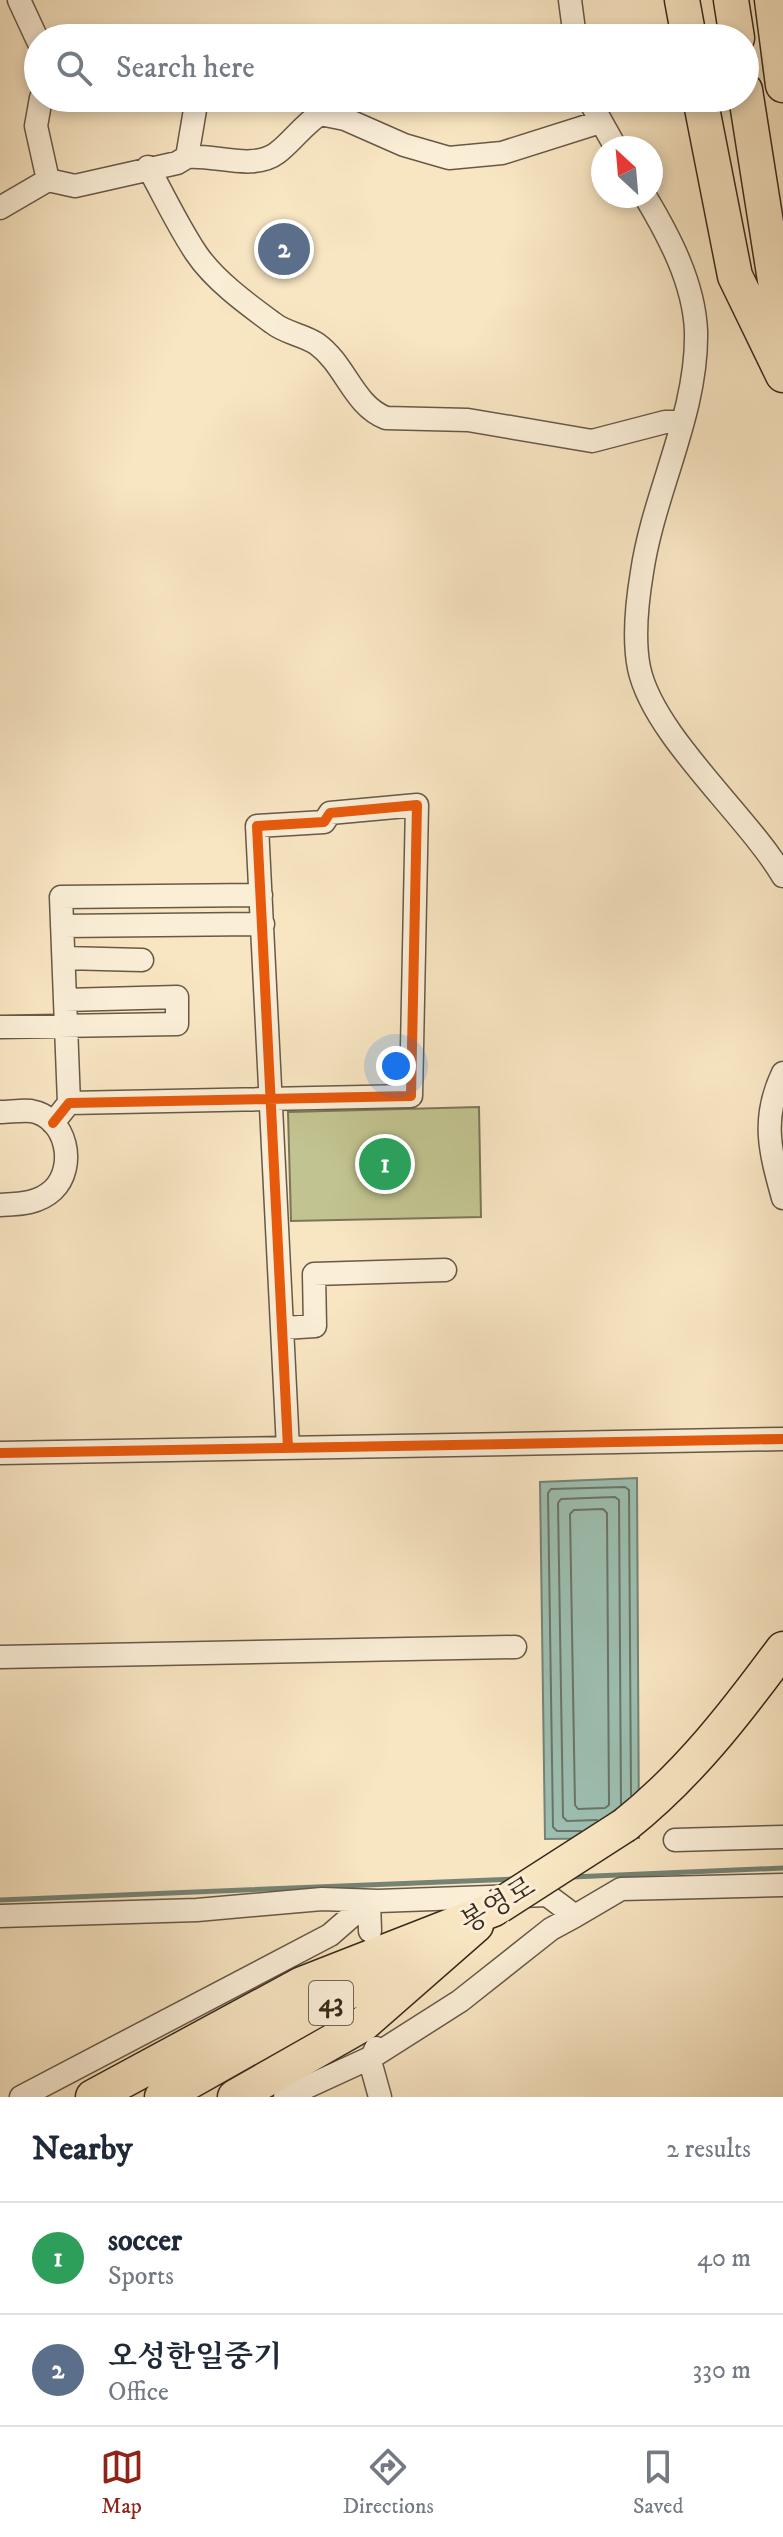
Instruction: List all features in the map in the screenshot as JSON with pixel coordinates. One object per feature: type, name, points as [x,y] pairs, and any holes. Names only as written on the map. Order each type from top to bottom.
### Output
[{"type":"highway","points":[[682,0],[686,24]]},
{"type":"highway","points":[[731,0],[735,24]]},
{"type":"highway","points":[[772,0],[783,85]]},
{"type":"highway","points":[[703,112],[735,276],[783,375]]},
{"type":"highway","points":[[748,112],[783,331]]},
{"type":"highway","name":"봉영로","points":[[162,2097],[497,1908],[625,1825],[662,1796],[726,1726],[783,1649]]},
{"type":"highway","points":[[93,2097],[302,1984],[497,1908]]},
{"type":"highway","points":[[235,2097],[363,2024],[497,1908]]},
{"type":"street","points":[[19,0],[30,24]]},
{"type":"street","points":[[570,0],[573,24]]},
{"type":"street","points":[[38,112],[36,126],[48,180]]},
{"type":"street","points":[[187,157],[195,112]]},
{"type":"street","points":[[0,208],[48,180],[75,186],[148,167],[177,163],[187,157],[247,161],[276,155],[314,112]]},
{"type":"street","points":[[332,112],[404,145],[449,158],[502,153],[600,122]]},
{"type":"street","points":[[595,112],[609,136]]},
{"type":"street","points":[[148,167],[197,254],[212,272],[275,326],[317,344],[344,372],[366,409],[378,415],[386,418],[468,420],[592,441],[665,422],[680,422]]},
{"type":"street","points":[[651,208],[680,263],[696,328],[695,366],[645,553],[638,599],[638,666],[657,712],[783,876]]},
{"type":"street","points":[[69,1103],[273,1098],[411,1096],[417,805],[330,813],[324,822],[257,826],[273,1098],[288,1448]]},
{"type":"street","points":[[53,1123],[69,1103],[61,897],[261,895]]},
{"type":"street","points":[[62,926],[263,924]]},
{"type":"street","points":[[64,958],[142,960]]},
{"type":"street","points":[[0,1027],[177,1024],[177,997],[65,1000]]},
{"type":"street","points":[[783,1073],[769,1105],[769,1144],[783,1198]]},
{"type":"street","points":[[0,1112],[31,1111],[53,1123],[66,1146],[67,1159],[61,1178],[52,1191],[35,1201],[0,1205]]},
{"type":"street","points":[[284,1328],[315,1326],[314,1274],[445,1270]]},
{"type":"street","points":[[0,1453],[783,1439]]},
{"type":"street","points":[[0,1657],[515,1647]]},
{"type":"street","points":[[675,1840],[783,1837]]},
{"type":"street","points":[[285,2097],[372,2057],[460,2001],[551,1929],[621,1889],[783,1885]]},
{"type":"street","points":[[0,1916],[197,1910],[322,1899],[369,1901],[547,1895],[575,1916]]},
{"type":"street","points":[[369,1901],[370,1931]]},
{"type":"street","points":[[21,2097],[330,1935],[369,1901]]},
{"type":"street","points":[[377,2031],[379,2039],[372,2057],[380,2097]]},
{"type":"green space","points":[[479,1107],[481,1217],[291,1221],[288,1112]]},
{"type":"water","points":[[637,1478],[639,1838],[545,1839],[540,1482]]},
{"type":"waterway","points":[[572,1877],[783,1868]]},
{"type":"waterway","points":[[0,1900],[514,1879]]},
{"type":"cycle path","points":[[53,1123],[69,1103],[411,1096],[417,805],[330,813],[324,822],[257,826],[288,1448]]},
{"type":"cycle path","points":[[0,1453],[783,1439]]},
{"type":"place","name":"오성한일중기","points":[[284,249]]},
{"type":"place","name":"soccer","points":[[385,1164]]}]
